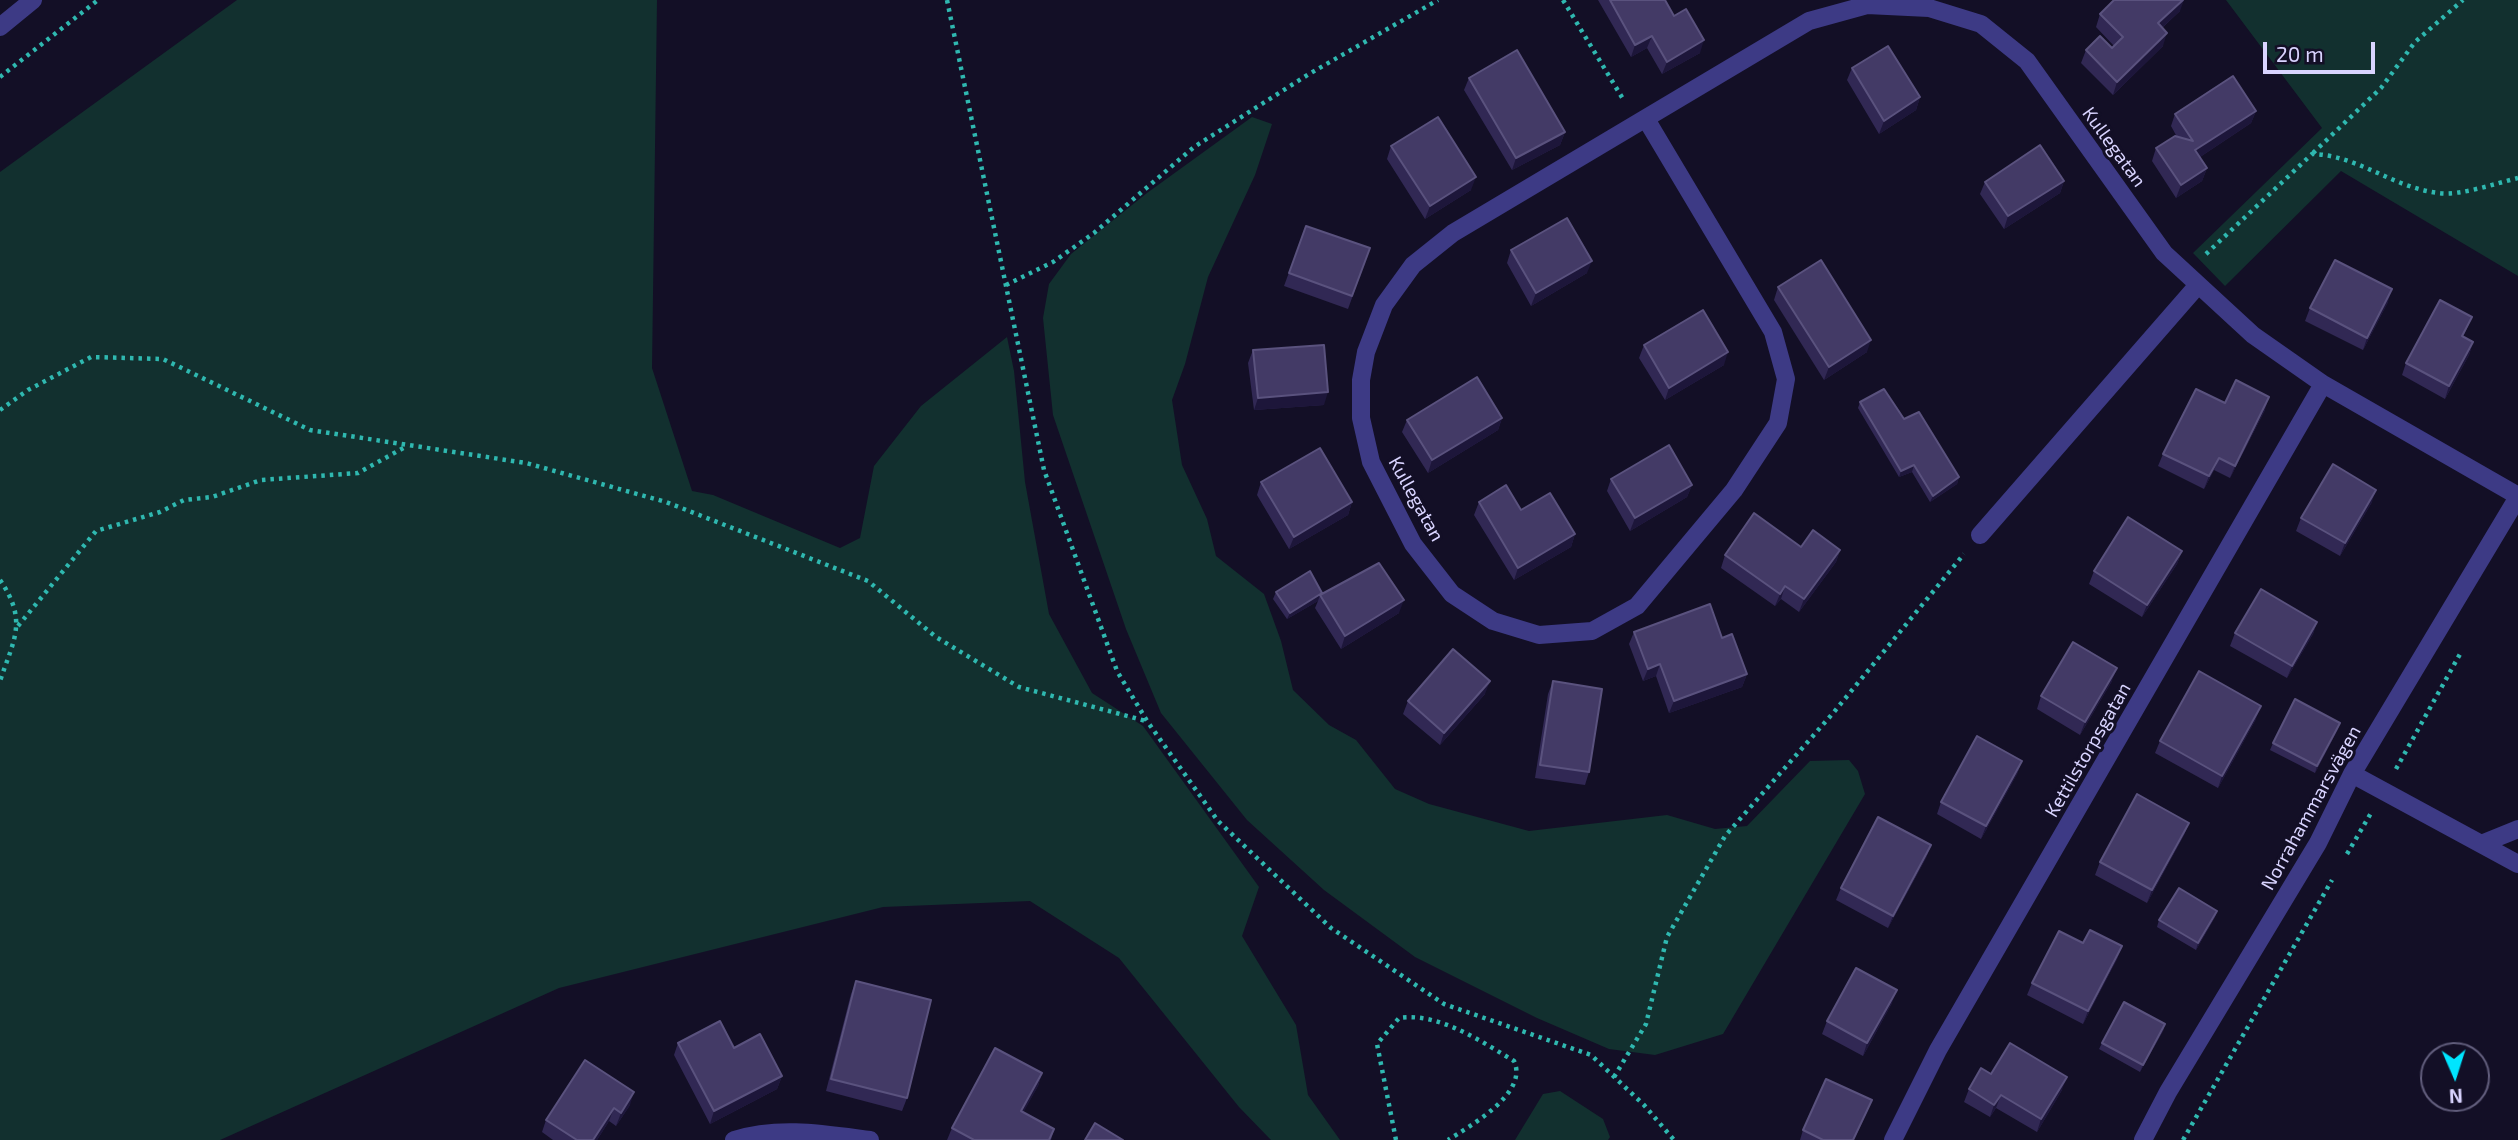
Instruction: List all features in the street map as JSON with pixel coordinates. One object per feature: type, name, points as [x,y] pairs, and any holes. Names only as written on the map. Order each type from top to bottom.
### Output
[{"type":"street","points":[[0,27],[33,0]]},
{"type":"street","name":"Kullegatan","points":[[1642,121],[1773,332],[1786,379],[1778,423],[1734,490],[1637,606],[1592,631],[1539,635],[1493,621],[1452,594],[1413,544],[1371,462],[1361,418],[1361,380],[1366,352],[1384,305],[1413,265],[1453,233],[1809,22],[1867,5],[1929,8],[1980,24],[2027,61],[2164,253],[2253,335],[2323,384],[2518,497]]},
{"type":"street","points":[[1980,535],[2198,285]]},
{"type":"street","name":"Kettilstorpsgatan","points":[[1894,1140],[1938,1050],[2323,384]]},
{"type":"street","name":"Norrahammarsvägen","points":[[2143,1140],[2318,844],[2353,774],[2518,497]]},
{"type":"street","points":[[2353,774],[2518,864]]},
{"type":"street","points":[[2481,844],[2518,829]]},
{"type":"street","points":[[734,1140],[761,1132],[810,1133],[870,1140]]},
{"type":"path","points":[[0,77],[98,0]]},
{"type":"path","points":[[947,0],[1044,470],[1117,671],[1147,721],[1218,821],[1331,928],[1444,1004],[1591,1055],[1644,1105],[1674,1140]]},
{"type":"path","points":[[1006,285],[1054,262],[1084,240],[1194,147],[1309,74],[1438,0]]},
{"type":"path","points":[[1563,0],[1642,121]]},
{"type":"path","points":[[2198,285],[2216,271],[2203,256],[2381,88],[2415,42],[2463,0]]},
{"type":"path","points":[[2312,154],[2332,155],[2409,187],[2442,194],[2518,178]]},
{"type":"path","points":[[0,411],[28,390],[91,358],[163,359],[310,430],[526,463],[666,502],[868,581],[936,637],[1018,687],[1147,721]]},
{"type":"path","points":[[0,681],[18,626],[96,531],[160,512],[184,500],[212,497],[261,480],[358,473],[408,445]]},
{"type":"path","points":[[1614,1077],[1646,1024],[1667,937],[1725,836],[1834,712],[1980,535]]},
{"type":"path","points":[[0,580],[11,596],[18,626]]},
{"type":"path","points":[[1396,1140],[1377,1044],[1399,1018],[1410,1016],[1428,1018],[1450,1027],[1514,1061],[1518,1070],[1516,1082],[1502,1100],[1479,1120],[1448,1140]]},
{"type":"green space","points":[[237,0],[657,0],[652,368],[692,491],[713,495],[840,548],[860,538],[874,466],[921,406],[1007,337],[1014,371],[1025,482],[1049,614],[1092,693],[1143,726],[1259,887],[1242,936],[1296,1025],[1308,1095],[1340,1140],[1271,1140],[1239,1107],[1119,958],[1030,901],[883,907],[559,988],[220,1140],[0,1140],[0,172]]},
{"type":"green space","points":[[2226,0],[2518,0],[2518,276],[2341,171],[2225,286],[2193,253],[2322,128]]},
{"type":"green space","points":[[1252,117],[1272,124],[1255,175],[1208,277],[1185,364],[1172,400],[1182,465],[1207,519],[1216,556],[1264,594],[1281,641],[1293,690],[1329,725],[1356,740],[1395,789],[1429,804],[1529,831],[1667,815],[1715,829],[1747,826],[1810,761],[1849,760],[1858,771],[1865,794],[1723,1034],[1655,1055],[1609,1049],[1537,1018],[1415,957],[1324,890],[1247,820],[1161,713],[1126,629],[1053,415],[1043,318],[1049,284],[1071,254],[1147,193]]},
{"type":"green space","points":[[1560,1091],[1603,1119],[1610,1137],[1608,1140],[1515,1140],[1543,1094]]},
{"type":"building","points":[[1610,0],[1665,0],[1674,16],[1686,9],[1704,40],[1667,62],[1652,36],[1635,45]]},
{"type":"building","points":[[2114,0],[2183,0],[2158,23],[2167,33],[2117,82],[2086,50],[2100,36],[2112,48],[2123,37],[2100,14]]},
{"type":"building","points":[[1888,46],[1920,97],[1884,121],[1852,68]]},
{"type":"building","points":[[1517,50],[1565,132],[1516,158],[1469,78]]},
{"type":"building","points":[[2233,76],[2256,111],[2195,150],[2207,168],[2181,185],[2156,148],[2175,136],[2193,141],[2175,114]]},
{"type":"building","points":[[1438,117],[1476,177],[1430,206],[1391,146]]},
{"type":"building","points":[[2040,145],[2064,181],[2008,216],[1985,182]]},
{"type":"building","points":[[1567,218],[1592,261],[1536,293],[1511,250]]},
{"type":"building","points":[[1306,226],[1370,248],[1352,296],[1289,273]]},
{"type":"building","points":[[1821,260],[1871,340],[1829,367],[1778,287]]},
{"type":"building","points":[[2335,260],[2392,289],[2367,338],[2310,308]]},
{"type":"building","points":[[2440,300],[2472,317],[2462,336],[2473,342],[2449,386],[2406,363]]},
{"type":"building","points":[[1703,310],[1728,352],[1669,388],[1644,345]]},
{"type":"building","points":[[1324,345],[1328,392],[1258,398],[1253,350]]},
{"type":"building","points":[[1477,377],[1502,418],[1432,460],[1407,420]]},
{"type":"building","points":[[2236,380],[2269,397],[2235,466],[2219,458],[2209,476],[2163,454],[2196,389],[2225,403]]},
{"type":"building","points":[[1884,389],[1904,419],[1919,412],[1959,477],[1933,496],[1914,465],[1901,471],[1860,402]]},
{"type":"building","points":[[1669,445],[1692,485],[1635,518],[1611,479]]},
{"type":"building","points":[[1320,448],[1352,502],[1294,537],[1261,482]]},
{"type":"building","points":[[2333,464],[2376,490],[2345,543],[2301,518]]},
{"type":"building","points":[[1506,485],[1521,510],[1550,493],[1575,534],[1518,568],[1479,502]]},
{"type":"building","points":[[1754,513],[1801,547],[1813,530],[1840,550],[1804,599],[1785,586],[1780,594],[1725,555]]},
{"type":"building","points":[[2128,517],[2182,551],[2147,605],[2094,571]]},
{"type":"building","points":[[1379,563],[1404,600],[1345,636],[1320,595]]},
{"type":"building","points":[[1310,571],[1322,593],[1290,613],[1276,592]]},
{"type":"building","points":[[2261,589],[2317,622],[2292,666],[2235,633]]},
{"type":"building","points":[[1710,604],[1722,638],[1732,634],[1747,674],[1674,701],[1660,664],[1648,669],[1634,632]]},
{"type":"building","points":[[2073,642],[2117,668],[2085,722],[2041,696]]},
{"type":"building","points":[[1453,649],[1490,681],[1444,733],[1408,701]]},
{"type":"building","points":[[2199,671],[2261,706],[2222,776],[2160,741]]},
{"type":"building","points":[[1553,681],[1602,689],[1589,772],[1540,765]]},
{"type":"building","points":[[2295,699],[2340,723],[2317,766],[2273,743]]},
{"type":"building","points":[[1977,736],[2022,761],[1986,826],[1941,802]]},
{"type":"building","points":[[2137,794],[2189,823],[2152,890],[2100,862]]},
{"type":"building","points":[[1878,817],[1931,845],[1893,916],[1841,888]]},
{"type":"building","points":[[2179,888],[2217,911],[2198,943],[2159,920]]},
{"type":"building","points":[[2090,930],[2122,946],[2088,1011],[2032,983],[2059,931],[2083,943]]},
{"type":"building","points":[[1856,968],[1897,990],[1867,1043],[1827,1021]]},
{"type":"building","points":[[856,981],[931,1000],[907,1098],[831,1079]]},
{"type":"building","points":[[2124,1002],[2165,1024],[2143,1065],[2102,1043]]},
{"type":"building","points":[[720,1021],[734,1048],[760,1034],[782,1076],[714,1111],[678,1043]]},
{"type":"building","points":[[2010,1043],[2067,1077],[2041,1119],[2001,1095],[1994,1105],[1969,1089],[1981,1068],[1991,1074]]},
{"type":"building","points":[[995,1048],[1042,1073],[1021,1111],[1054,1129],[1049,1140],[974,1140],[952,1128]]},
{"type":"building","points":[[585,1060],[634,1092],[621,1113],[614,1108],[593,1140],[577,1140],[546,1120]]},
{"type":"building","points":[[1826,1079],[1872,1100],[1853,1140],[1823,1140],[1803,1130]]},
{"type":"building","points":[[1095,1123],[1123,1140],[1085,1140]]}]
